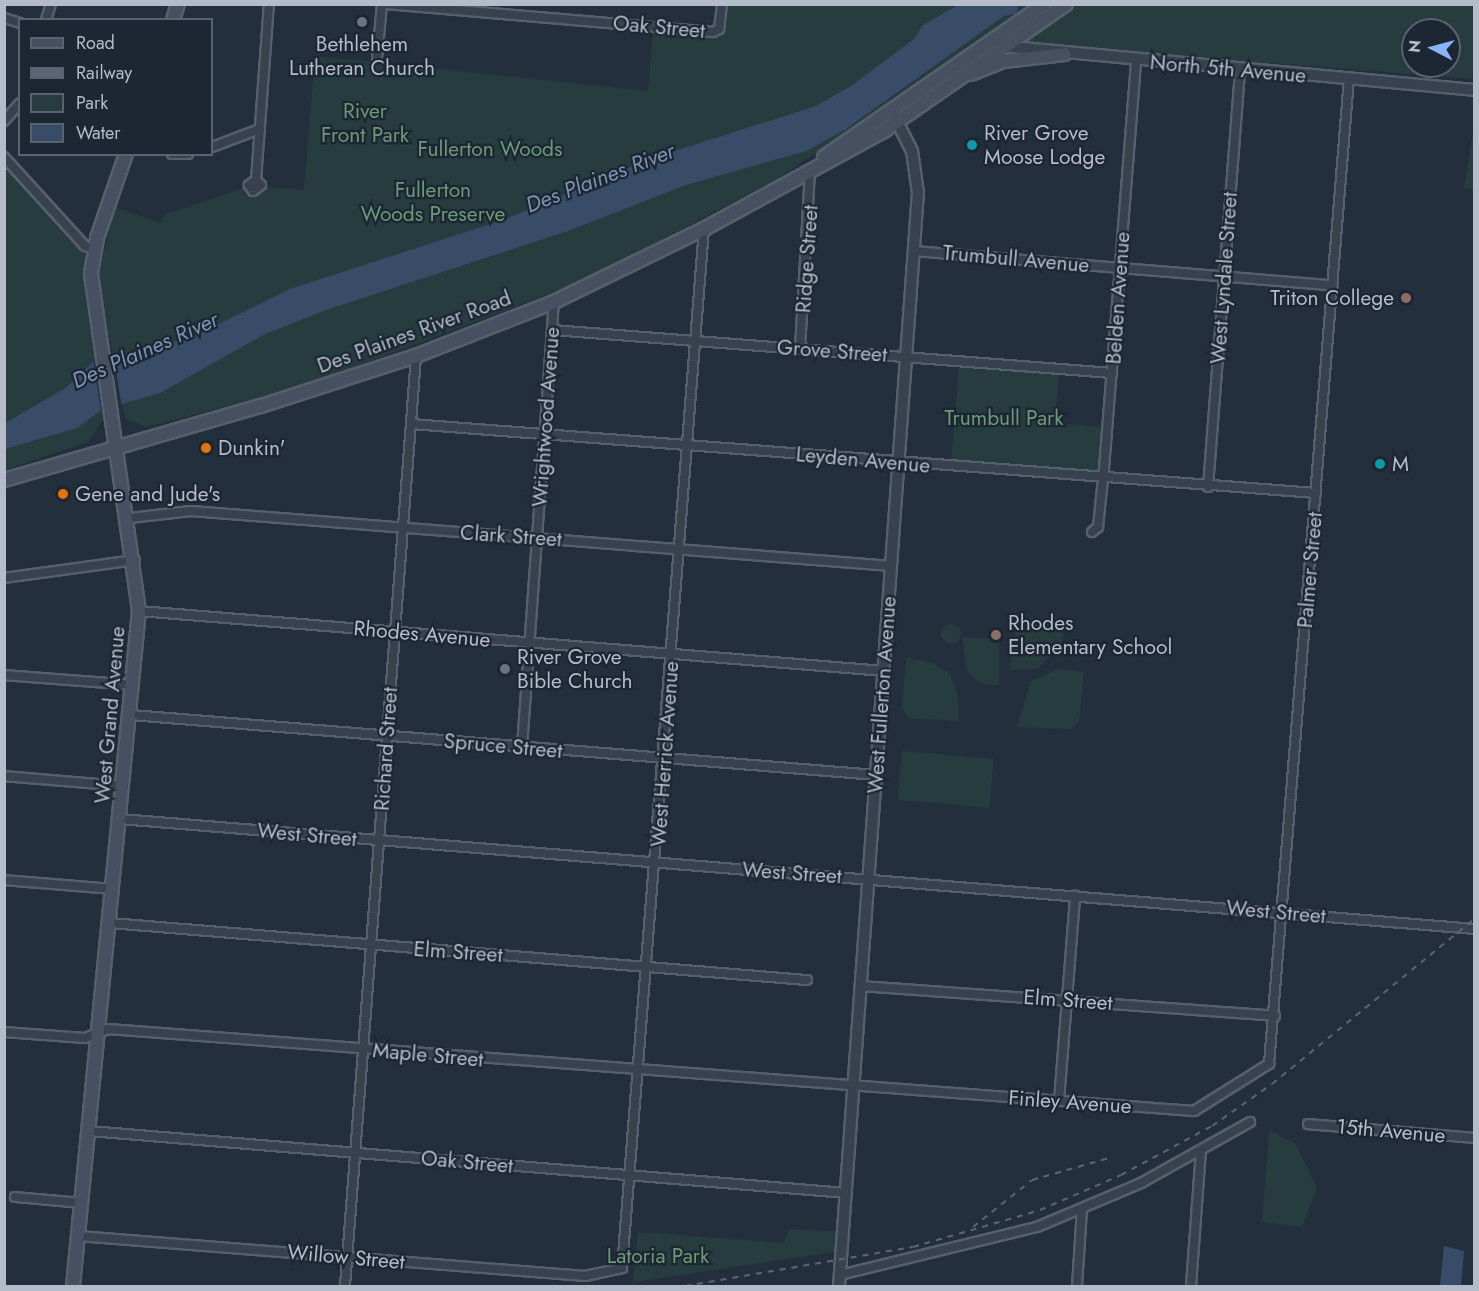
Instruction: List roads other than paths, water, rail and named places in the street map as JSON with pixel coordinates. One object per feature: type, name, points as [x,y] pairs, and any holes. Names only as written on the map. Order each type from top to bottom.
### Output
[{"type":"main road","name":"Des Plaines River Road","points":[[813,167],[982,45],[1044,4]]},
{"type":"main road","name":"Des Plaines River Road","points":[[4,480],[416,356],[554,302],[704,229],[897,122],[1001,46],[1066,4]]},
{"type":"main road","points":[[951,83],[1004,61],[1065,54]]},
{"type":"main road","name":"West Grand Avenue","points":[[73,1287],[134,685],[139,611],[130,518],[92,288],[94,249],[125,156]]},
{"type":"street","points":[[256,180],[268,4]]},
{"type":"street","points":[[377,58],[384,4]]},
{"type":"street","name":"Oak Street","points":[[384,4],[447,7],[717,31],[722,4]]},
{"type":"street","name":"North 5th Avenue","points":[[982,45],[1136,61],[1474,90]]},
{"type":"street","name":"Belden Avenue","points":[[1092,532],[1098,527],[1136,61]]},
{"type":"street","name":"West Lyndale Street","points":[[1208,487],[1240,69]]},
{"type":"street","name":"Palmer Street","points":[[1272,1061],[1349,79]]},
{"type":"street","points":[[4,121],[18,105]]},
{"type":"street","name":"West Fullerton Avenue","points":[[839,1281],[915,251],[918,174],[891,110]]},
{"type":"street","points":[[213,147],[260,129]]},
{"type":"street","points":[[4,157],[85,246],[94,249]]},
{"type":"street","name":"Ridge Street","points":[[800,349],[813,167]]},
{"type":"street","name":"West Herrick Avenue","points":[[614,1273],[625,1262],[704,229]]},
{"type":"street","name":"Trumbull Avenue","points":[[915,251],[1333,285]]},
{"type":"street","name":"Wrightwood Avenue","points":[[522,747],[554,302]]},
{"type":"street","name":"Grove Street","points":[[552,330],[1112,373]]},
{"type":"street","name":"Richard Street","points":[[345,1287],[416,356]]},
{"type":"street","name":"Leyden Avenue","points":[[411,424],[1316,494]]},
{"type":"street","name":"Clark Street","points":[[130,518],[191,511],[892,566]]},
{"type":"street","points":[[4,578],[135,560]]},
{"type":"street","name":"Rhodes Avenue","points":[[139,611],[884,671]]},
{"type":"street","points":[[4,675],[134,685]]},
{"type":"street","name":"Spruce Street","points":[[131,715],[876,775]]},
{"type":"street","points":[[4,776],[124,786]]},
{"type":"street","name":"West Street","points":[[120,819],[1474,929]]},
{"type":"street","points":[[4,880],[113,889]]},
{"type":"street","points":[[1059,1101],[1075,896]]},
{"type":"street","name":"Elm Street","points":[[110,923],[807,980]]},
{"type":"street","name":"Elm Street","points":[[861,986],[1275,1016]]},
{"type":"street","name":"Maple Street","points":[[4,1032],[85,1038],[108,1029],[854,1088]]},
{"type":"street","name":"Finley Avenue","points":[[854,1088],[1202,1110],[1272,1061]]},
{"type":"street","points":[[839,1281],[941,1253],[1082,1209],[1201,1150],[1250,1122]]},
{"type":"street","name":"15th Avenue","points":[[1308,1124],[1474,1138]]},
{"type":"street","name":"Oak Street","points":[[89,1131],[846,1193]]},
{"type":"street","points":[[1191,1287],[1201,1150]]},
{"type":"street","points":[[15,1197],[81,1203]]},
{"type":"street","points":[[1077,1287],[1082,1209]]},
{"type":"street","name":"Willow Street","points":[[78,1236],[585,1276],[614,1273]]},
{"type":"water","name":"Des Plaines River","points":[[958,5],[1019,5],[1016,14],[1004,16],[846,129],[806,151],[686,185],[568,231],[326,310],[265,334],[160,393],[101,410],[77,428],[5,449],[5,423],[67,387],[93,362],[192,337],[290,289],[503,220],[650,159],[816,106],[851,86],[914,39],[923,25]]},
{"type":"water","points":[[1444,1246],[1464,1251],[1461,1286],[1440,1286]]},
{"type":"railway","points":[[685,1286],[913,1247],[1040,1210],[1121,1175],[1212,1126],[1272,1084],[1474,919]]},
{"type":"railway","points":[[973,1227],[1032,1180],[1109,1158]]},
{"type":"place","name":"Bethlehem Lutheran Church","points":[[362,22]]},
{"type":"place","name":"River Grove Moose Lodge","points":[[972,145]]},
{"type":"place","name":"Triton College","points":[[1406,298]]},
{"type":"place","name":"Dunkin'","points":[[206,448]]},
{"type":"place","name":"M","points":[[1380,464]]},
{"type":"place","name":"Gene and Jude's","points":[[63,494]]},
{"type":"place","name":"Rhodes Elementary School","points":[[996,635]]},
{"type":"place","name":"River Grove Bible Church","points":[[505,669]]},
{"type":"park label","name":"River Front Park","points":[[365,123]]},
{"type":"park label","name":"Fullerton Woods","points":[[490,149]]},
{"type":"park label","name":"Fullerton Woods Preserve","points":[[433,202]]},
{"type":"park label","name":"Trumbull Park","points":[[1004,418]]},
{"type":"park label","name":"Latoria Park","points":[[658,1256]]}]
